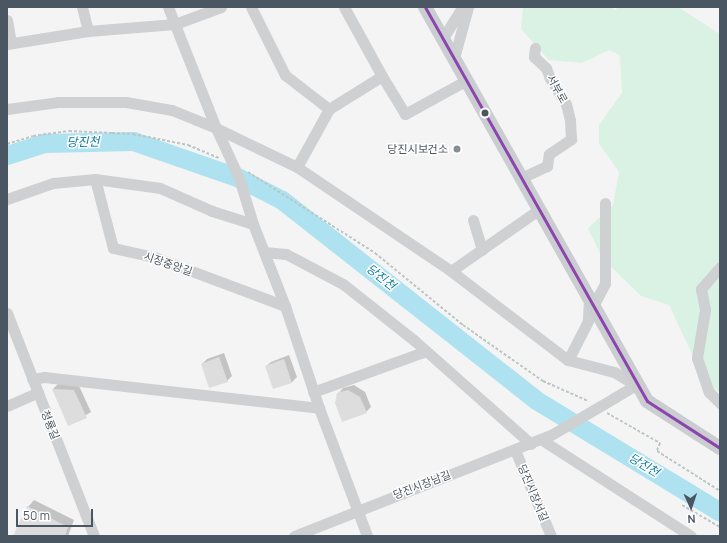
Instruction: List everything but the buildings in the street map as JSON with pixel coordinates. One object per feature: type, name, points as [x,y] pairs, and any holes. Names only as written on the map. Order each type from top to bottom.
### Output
[{"type":"main road","points":[[426,7],[636,386],[647,401],[720,448]]},
{"type":"street","points":[[82,7],[88,31]]},
{"type":"street","points":[[168,7],[216,128],[239,178],[253,224],[285,306],[313,392],[367,536]]},
{"type":"street","points":[[7,20],[9,43],[88,31],[175,24],[221,7]]},
{"type":"street","points":[[251,7],[285,75],[328,109]]},
{"type":"street","points":[[344,7],[404,114],[467,80]]},
{"type":"street","points":[[443,38],[462,7]]},
{"type":"street","points":[[454,58],[468,7]]},
{"type":"street","name":"서부로","points":[[521,178],[547,166],[549,154],[571,139],[570,120],[566,104],[550,78],[546,68],[534,57],[535,48]]},
{"type":"street","points":[[297,167],[328,109],[382,76]]},
{"type":"street","points":[[7,109],[58,102],[126,102],[172,110],[216,128],[297,167],[451,271],[568,360],[614,372],[636,386]]},
{"type":"street","points":[[7,199],[54,184],[95,179],[160,188],[212,211],[253,224]]},
{"type":"street","name":"시장중앙길","points":[[95,179],[112,248],[154,257],[285,306]]},
{"type":"street","points":[[568,360],[588,322],[591,303],[605,283],[605,203]]},
{"type":"street","points":[[451,271],[538,210]]},
{"type":"street","points":[[473,220],[482,250]]},
{"type":"street","points":[[264,252],[286,254],[343,284],[541,440],[691,536]]},
{"type":"street","points":[[720,267],[701,289],[705,310],[697,358],[709,392],[720,403]]},
{"type":"street","name":"청룡길","points":[[7,313],[94,536]]},
{"type":"street","points":[[313,392],[426,350]]},
{"type":"street","points":[[32,378],[44,377],[319,408]]},
{"type":"street","name":"당진시장남길","points":[[294,536],[357,510],[541,440],[636,386]]},
{"type":"street","points":[[7,406],[38,392]]},
{"type":"street","name":"당진시장서길","points":[[515,450],[551,536]]},
{"type":"path","points":[[7,144],[33,136],[69,131],[133,134],[188,145],[220,159]]},
{"type":"path","points":[[247,171],[375,253],[463,325],[543,381],[593,404]]},
{"type":"path","points":[[606,412],[660,443],[657,451],[720,491]]},
{"type":"path","points":[[682,505],[720,527]]},
{"type":"green space","points":[[523,7],[611,7],[615,10],[619,7],[678,7],[720,34],[720,392],[707,386],[669,305],[641,296],[602,258],[588,228],[613,205],[619,172],[599,144],[599,125],[622,93],[620,55],[609,50],[582,63],[549,60],[521,29]]},
{"type":"waterway","name":"당진천","points":[[7,155],[45,143],[133,141],[239,178],[282,200],[536,400],[720,512]]},
{"type":"transit line","points":[[425,7],[647,401],[720,448]]},
{"type":"place","name":"당진시보건소","points":[[457,149]]}]
